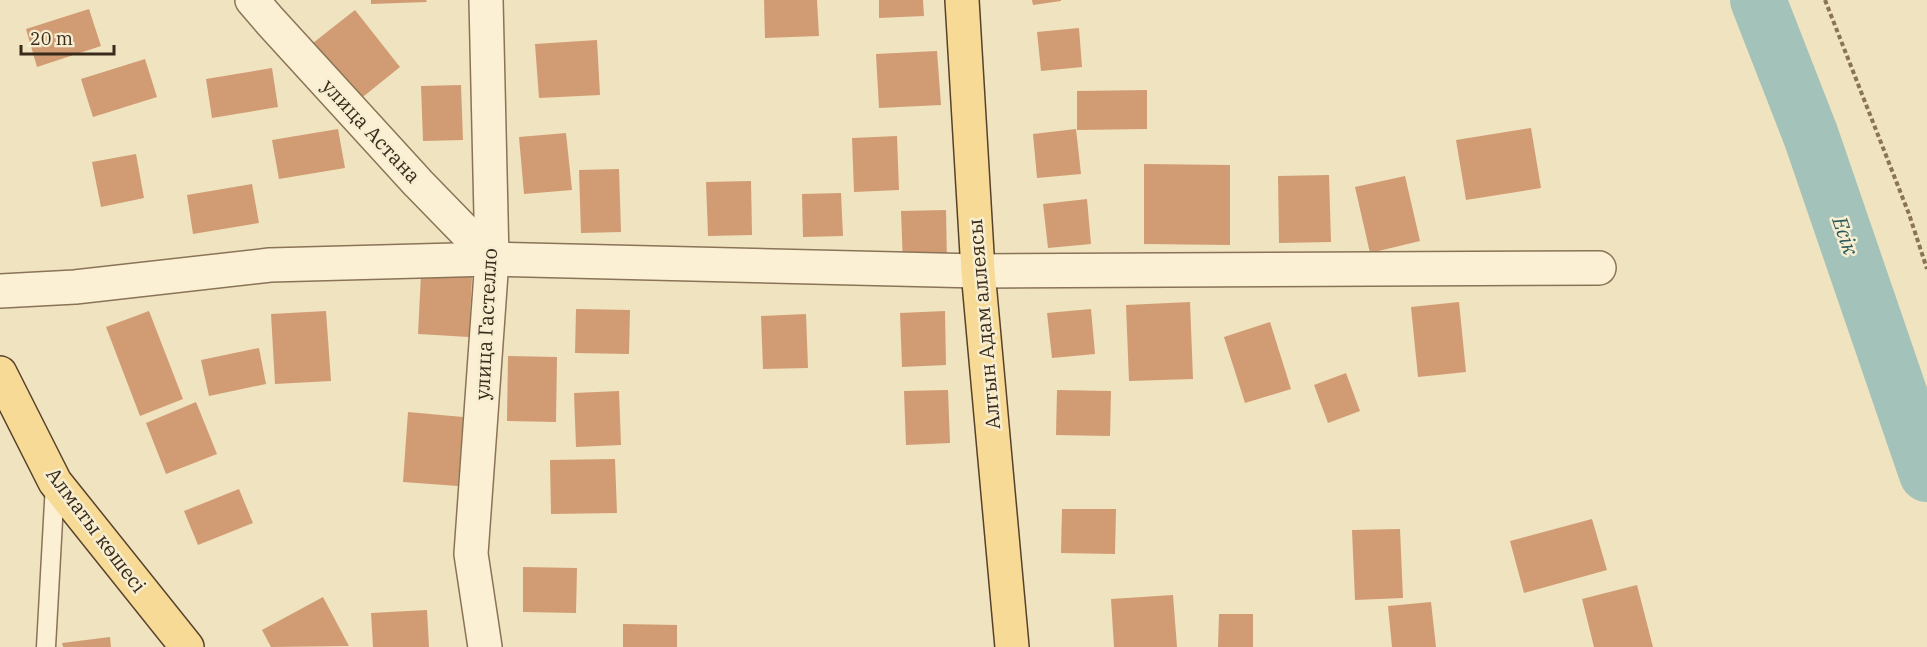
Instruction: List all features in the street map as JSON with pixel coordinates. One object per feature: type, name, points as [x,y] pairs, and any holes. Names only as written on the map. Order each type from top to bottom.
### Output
[{"type":"main road","name":"Алтын Адам аллеясы","points":[[962,0],[978,271],[1012,647]]},
{"type":"main road","name":"Алматы көшесі","points":[[0,373],[56,482],[187,647]]},
{"type":"street","name":"улица Астана","points":[[252,0],[418,183],[492,259]]},
{"type":"street","name":"улица Гастелло","points":[[485,647],[471,554],[492,259],[486,0]]},
{"type":"street","points":[[0,291],[75,287],[270,265],[492,259],[978,271],[1599,268]]},
{"type":"lane","points":[[46,647],[56,482]]},
{"type":"path","points":[[1825,0],[1909,214],[1927,269]]},
{"type":"building","points":[[371,0],[426,0],[427,2],[371,4]]},
{"type":"building","points":[[764,0],[817,0],[819,36],[765,38]]},
{"type":"building","points":[[879,0],[923,0],[924,16],[879,18]]},
{"type":"building","points":[[1032,0],[1061,0],[1061,1],[1033,5]]},
{"type":"building","points":[[89,9],[101,46],[37,67],[26,29]]},
{"type":"building","points":[[355,10],[400,67],[359,100],[313,43]]},
{"type":"building","points":[[1079,28],[1082,67],[1041,71],[1037,32]]},
{"type":"building","points":[[597,40],[600,95],[539,98],[535,44]]},
{"type":"building","points":[[937,51],[941,105],[879,108],[876,54]]},
{"type":"building","points":[[145,59],[157,97],[93,117],[81,79]]},
{"type":"building","points":[[272,68],[278,107],[212,118],[206,79]]},
{"type":"building","points":[[461,85],[463,140],[423,141],[421,86]]},
{"type":"building","points":[[1147,90],[1147,129],[1077,130],[1077,91]]},
{"type":"building","points":[[1531,128],[1541,188],[1466,200],[1456,140]]},
{"type":"building","points":[[338,129],[345,168],[279,179],[272,140]]},
{"type":"building","points":[[1076,129],[1081,174],[1037,178],[1033,134]]},
{"type":"building","points":[[566,133],[572,190],[524,194],[519,137]]},
{"type":"building","points":[[897,136],[899,190],[854,192],[852,138]]},
{"type":"building","points":[[136,154],[144,198],[101,207],[92,162]]},
{"type":"building","points":[[1144,164],[1230,165],[1230,245],[1144,244]]},
{"type":"building","points":[[619,169],[621,232],[581,233],[579,170]]},
{"type":"building","points":[[1329,175],[1331,242],[1279,243],[1278,176]]},
{"type":"building","points":[[1405,176],[1420,241],[1370,253],[1355,187]]},
{"type":"building","points":[[751,181],[752,235],[708,236],[706,182]]},
{"type":"building","points":[[252,184],[259,223],[193,234],[187,195]]},
{"type":"building","points":[[841,193],[843,236],[803,237],[802,194]]},
{"type":"building","points":[[1087,199],[1091,244],[1048,248],[1043,204]]},
{"type":"building","points":[[946,210],[947,263],[903,265],[901,211]]},
{"type":"building","points":[[421,274],[472,277],[469,337],[418,334]]},
{"type":"building","points":[[1190,302],[1193,379],[1129,381],[1126,305]]},
{"type":"building","points":[[1459,302],[1466,372],[1418,377],[1411,307]]},
{"type":"building","points":[[576,309],[630,310],[629,354],[575,353]]},
{"type":"building","points":[[1091,309],[1095,354],[1052,358],[1047,313]]},
{"type":"building","points":[[149,311],[183,399],[140,416],[106,327]]},
{"type":"building","points":[[326,311],[331,381],[275,384],[271,314]]},
{"type":"building","points":[[945,311],[946,365],[902,367],[900,313]]},
{"type":"building","points":[[806,314],[808,368],[763,369],[761,316]]},
{"type":"building","points":[[1270,322],[1291,389],[1245,403],[1224,337]]},
{"type":"building","points":[[259,348],[266,384],[209,396],[201,360]]},
{"type":"building","points":[[508,356],[557,357],[556,422],[507,421]]},
{"type":"building","points":[[1346,373],[1360,411],[1328,423],[1314,385]]},
{"type":"building","points":[[948,390],[950,443],[906,445],[904,391]]},
{"type":"building","points":[[1057,390],[1111,391],[1110,436],[1056,435]]},
{"type":"building","points":[[619,391],[621,445],[576,447],[574,393]]},
{"type":"building","points":[[196,402],[217,454],[166,474],[146,423]]},
{"type":"building","points":[[408,412],[463,417],[458,486],[403,482]]},
{"type":"building","points":[[615,459],[617,513],[551,514],[550,460]]},
{"type":"building","points":[[239,489],[253,523],[198,545],[184,511]]},
{"type":"building","points":[[1062,509],[1116,509],[1115,554],[1061,553]]},
{"type":"building","points":[[1592,519],[1607,570],[1524,593],[1510,541]]},
{"type":"building","points":[[1400,529],[1403,598],[1355,600],[1352,530]]},
{"type":"building","points":[[523,567],[577,568],[576,613],[523,612]]},
{"type":"building","points":[[1637,585],[1653,647],[1594,647],[1582,599]]},
{"type":"building","points":[[1173,595],[1177,647],[1114,647],[1111,599]]},
{"type":"building","points":[[323,597],[349,646],[271,647],[262,630]]},
{"type":"building","points":[[1431,602],[1436,647],[1392,647],[1388,606]]},
{"type":"building","points":[[427,610],[429,647],[373,647],[371,613]]},
{"type":"building","points":[[1219,614],[1253,614],[1253,647],[1218,647]]},
{"type":"building","points":[[623,624],[677,625],[677,647],[623,647]]},
{"type":"building","points":[[110,637],[111,647],[63,647],[62,643]]},
{"type":"waterway","name":"Есік","points":[[1758,0],[1811,136],[1927,474]]}]
